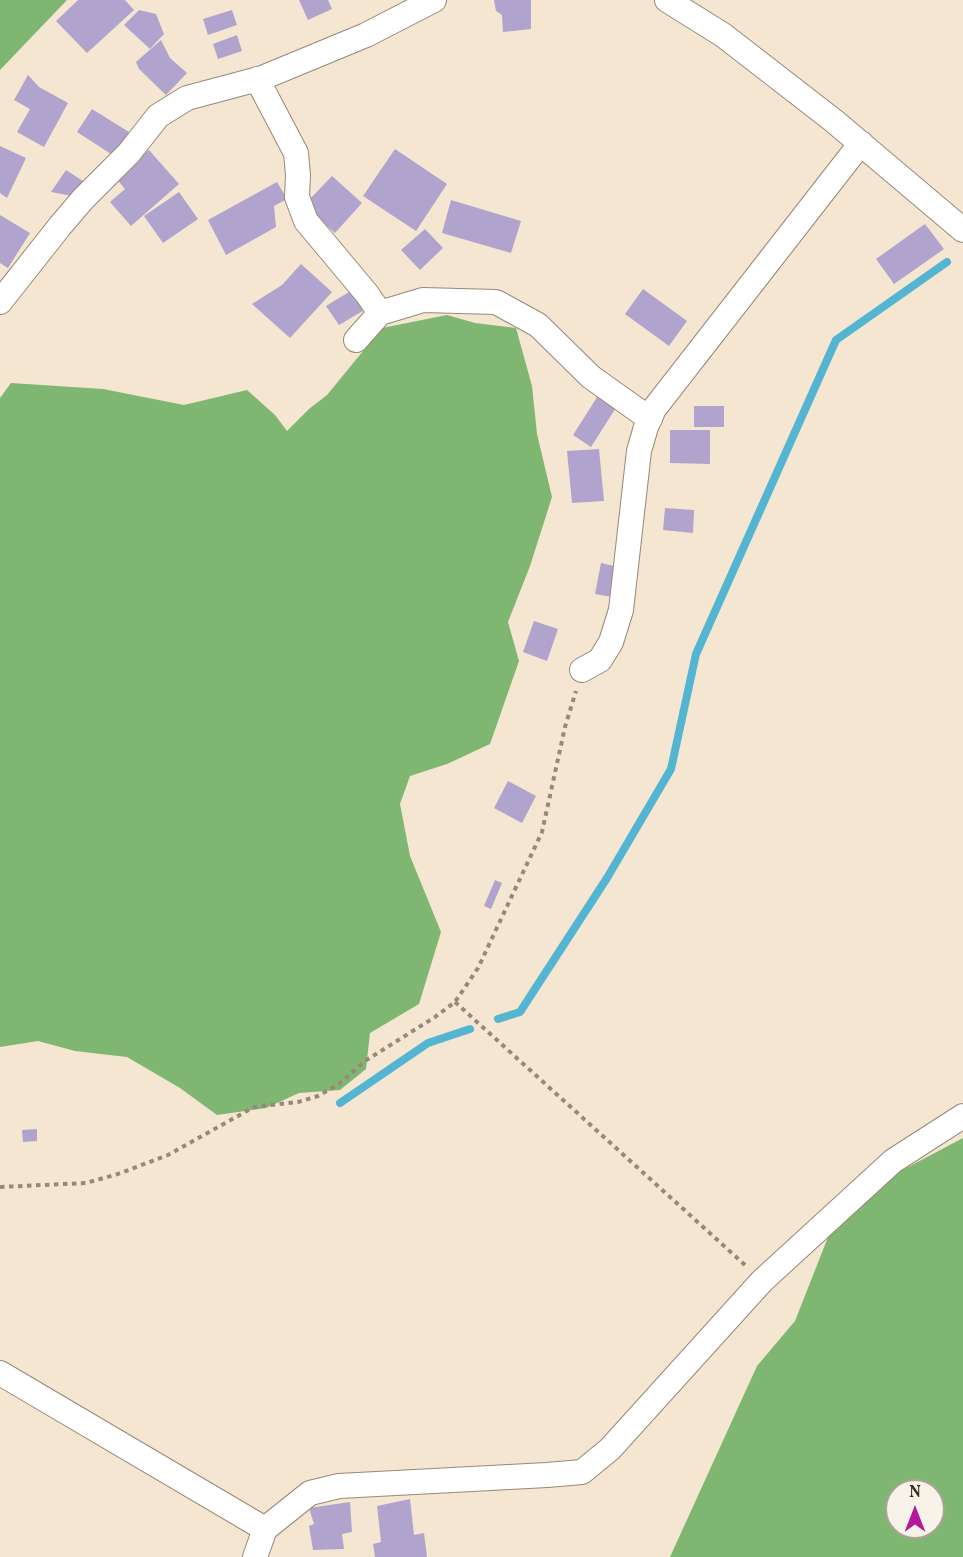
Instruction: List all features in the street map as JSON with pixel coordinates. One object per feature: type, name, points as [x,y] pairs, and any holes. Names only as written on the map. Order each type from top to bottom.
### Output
[{"type":"street","points":[[0,302],[83,199],[129,153],[159,116],[187,98],[257,79],[366,35],[434,0]]},
{"type":"street","points":[[667,0],[723,35],[861,143],[963,230]]},
{"type":"street","points":[[257,79],[296,153],[297,197],[306,220],[380,313]]},
{"type":"street","points":[[582,670],[600,660],[611,642],[621,610],[639,451],[654,409],[861,143]]},
{"type":"street","points":[[356,339],[380,313],[423,300],[496,302],[538,325],[591,377],[650,419]]},
{"type":"street","points":[[255,1557],[265,1529],[310,1493],[339,1486],[582,1472],[610,1449],[762,1281],[893,1161],[963,1116]]},
{"type":"street","points":[[0,1373],[265,1529]]},
{"type":"path","points":[[0,1187],[86,1183],[97,1180],[168,1155],[254,1107],[298,1102],[318,1096],[339,1084],[365,1061],[455,1002],[478,968],[542,832],[565,727],[582,670]]},
{"type":"path","points":[[455,1002],[762,1281]]},
{"type":"green space","points":[[0,0],[67,0],[0,70]]},
{"type":"green space","points":[[447,315],[475,323],[516,328],[532,386],[537,434],[552,497],[530,566],[508,622],[519,661],[490,744],[447,764],[410,776],[400,804],[410,856],[441,932],[419,1004],[370,1033],[366,1069],[340,1090],[299,1093],[266,1108],[217,1115],[180,1088],[127,1057],[75,1051],[38,1041],[0,1047],[0,398],[11,383],[103,389],[184,405],[247,390],[275,415],[287,431],[327,395],[382,328]]},
{"type":"green space","points":[[963,1138],[963,1557],[670,1557],[757,1366],[795,1321],[830,1232],[874,1185]]},
{"type":"building","points":[[78,0],[125,0],[134,10],[87,53],[56,21]]},
{"type":"building","points":[[299,0],[328,0],[332,9],[308,20]]},
{"type":"building","points":[[494,0],[531,0],[531,29],[503,32],[502,15],[496,11]]},
{"type":"building","points":[[139,10],[156,14],[164,34],[150,49],[124,25]]},
{"type":"building","points":[[232,10],[237,25],[208,35],[203,19]]},
{"type":"building","points":[[237,35],[242,51],[218,59],[213,44]]},
{"type":"building","points":[[161,40],[170,58],[187,73],[166,95],[139,69],[136,62]]},
{"type":"building","points":[[28,75],[39,87],[68,103],[44,147],[17,132],[30,109],[14,100]]},
{"type":"building","points":[[92,109],[129,132],[114,156],[77,132]]},
{"type":"building","points":[[0,146],[26,158],[7,198],[0,193]]},
{"type":"building","points":[[395,149],[447,184],[416,231],[363,196]]},
{"type":"building","points":[[149,150],[179,184],[131,226],[110,202],[125,189],[116,178]]},
{"type":"building","points":[[66,170],[83,181],[72,196],[51,192]]},
{"type":"building","points":[[332,176],[362,203],[335,233],[318,218],[310,199]]},
{"type":"building","points":[[277,182],[287,199],[274,206],[276,227],[226,255],[208,220]]},
{"type":"building","points":[[179,192],[198,219],[163,243],[144,216]]},
{"type":"building","points":[[451,200],[521,221],[511,253],[442,233]]},
{"type":"building","points":[[0,215],[30,233],[8,268],[0,263]]},
{"type":"building","points":[[925,224],[944,249],[894,284],[876,259]]},
{"type":"building","points":[[425,229],[443,248],[420,270],[401,250]]},
{"type":"building","points":[[301,264],[332,292],[290,338],[252,304],[282,285]]},
{"type":"building","points":[[354,289],[366,309],[339,325],[326,306]]},
{"type":"building","points":[[643,289],[687,321],[669,346],[625,314]]},
{"type":"building","points":[[601,391],[619,403],[591,447],[573,435]]},
{"type":"building","points":[[694,406],[724,406],[724,427],[694,427]]},
{"type":"building","points":[[670,430],[710,430],[710,464],[670,463]]},
{"type":"building","points":[[599,449],[604,501],[572,503],[567,451]]},
{"type":"building","points":[[665,508],[694,510],[693,533],[663,530]]},
{"type":"building","points":[[601,563],[618,567],[612,597],[595,594]]},
{"type":"building","points":[[534,621],[558,629],[547,661],[523,652]]},
{"type":"building","points":[[508,781],[536,796],[522,823],[494,808]]},
{"type":"building","points":[[495,880],[502,883],[491,909],[484,906]]},
{"type":"building","points":[[37,1129],[37,1141],[23,1142],[22,1130]]},
{"type":"building","points":[[410,1499],[414,1535],[424,1533],[427,1557],[375,1557],[373,1544],[381,1542],[377,1506]]},
{"type":"building","points":[[350,1502],[352,1532],[342,1534],[344,1549],[313,1550],[309,1526],[314,1524],[309,1508]]},
{"type":"waterway","points":[[498,1019],[520,1012],[607,878],[671,769],[696,654],[836,340],[947,262]]},
{"type":"waterway","points":[[340,1103],[428,1043],[470,1029]]}]
